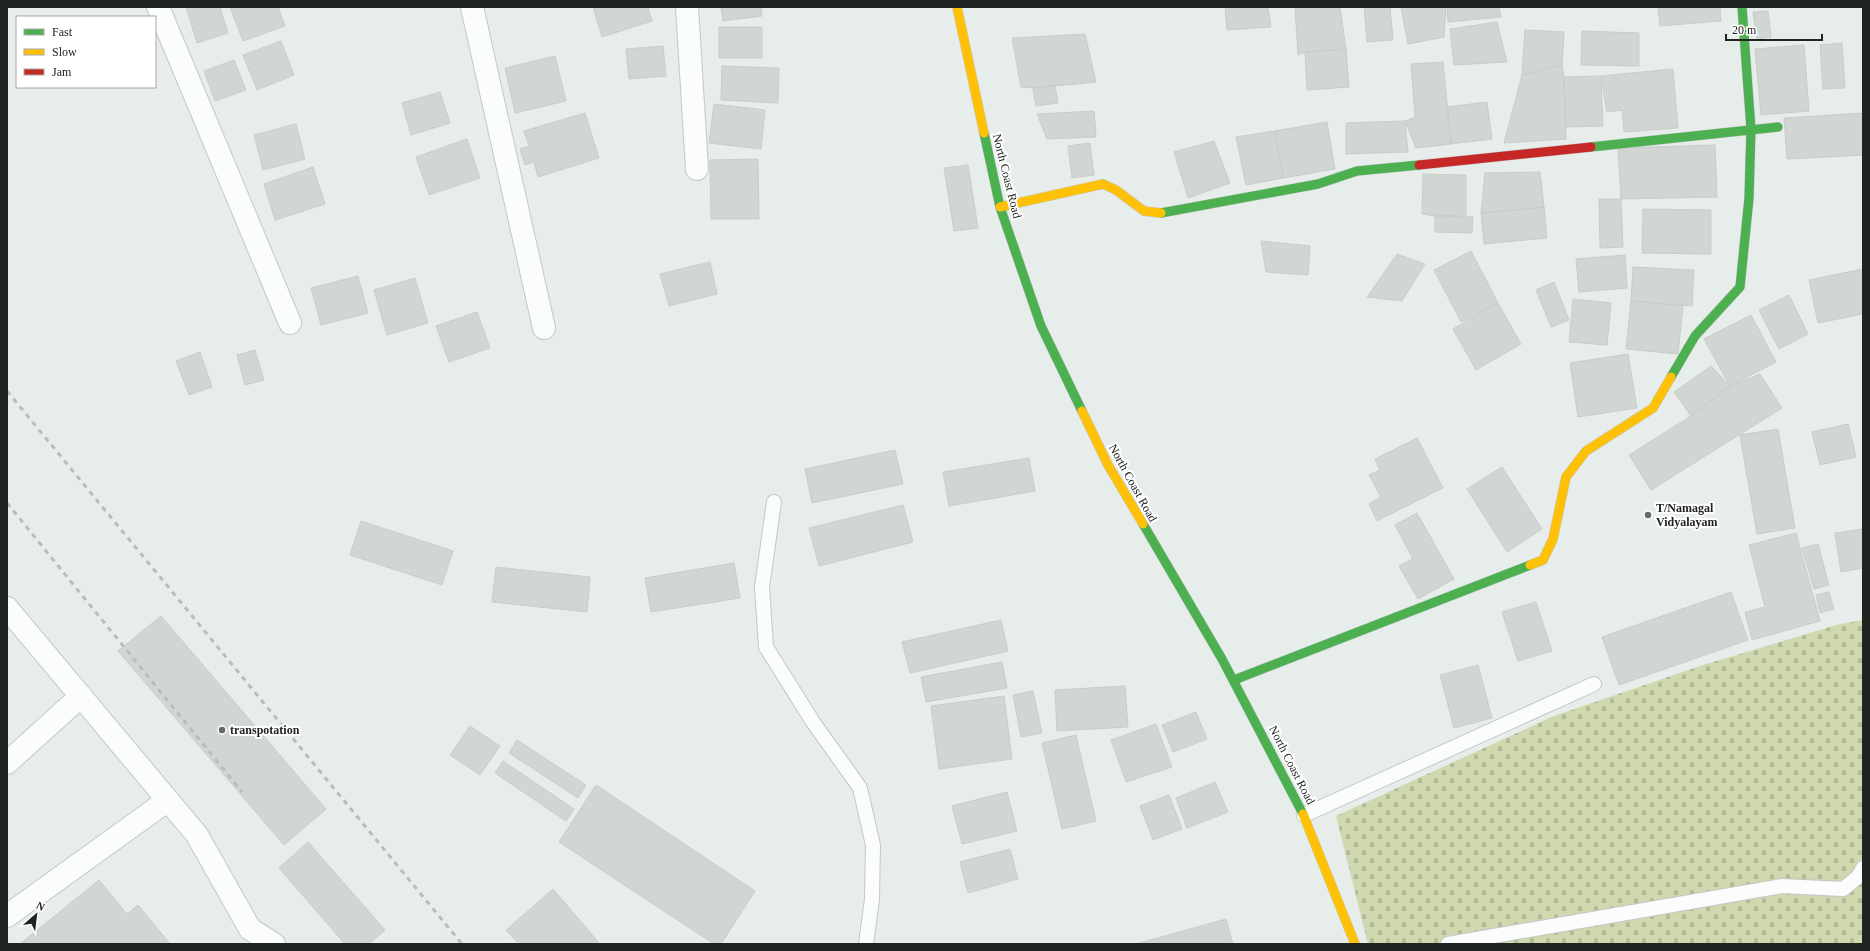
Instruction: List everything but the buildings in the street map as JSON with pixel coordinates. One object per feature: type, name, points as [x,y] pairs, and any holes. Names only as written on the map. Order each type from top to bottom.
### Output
[{"type":"street","points":[[158,7],[290,324]]},
{"type":"street","points":[[472,7],[544,328]]},
{"type":"street","points":[[687,7],[697,169]]},
{"type":"street","name":"North Coast Road","points":[[957,7],[1000,207],[1041,326],[1108,465],[1234,680],[1304,815],[1355,944]]},
{"type":"street","points":[[1234,680],[1543,560],[1553,538],[1566,477],[1586,451],[1653,408],[1695,336],[1740,287],[1750,198],[1751,129],[1742,7]]},
{"type":"street","points":[[1000,207],[1103,184],[1116,190],[1144,211],[1158,214],[1318,184],[1357,171],[1778,127]]},
{"type":"street","points":[[7,608],[197,835],[250,930],[274,944]]},
{"type":"street","points":[[7,764],[81,696]]},
{"type":"street","points":[[7,916],[168,800]]},
{"type":"lane","points":[[774,502],[762,588],[766,647],[813,722],[860,788],[873,844],[872,900],[866,944]]},
{"type":"lane","points":[[1304,815],[1594,684]]},
{"type":"lane","points":[[1448,944],[1782,886],[1843,889],[1858,877],[1863,868]]},
{"type":"green space","points":[[1863,620],[1863,944],[1368,944],[1336,816],[1554,716],[1703,665],[1840,624]]},
{"type":"railway","points":[[7,391],[462,944]]},
{"type":"railway","points":[[7,503],[242,792]]},
{"type":"traffic: fast","points":[[1671,377],[1695,336],[1740,287],[1749,198],[1751,129],[1742,7]]},
{"type":"traffic: fast","points":[[1591,147],[1778,127]]},
{"type":"traffic: fast","points":[[984,133],[1000,207],[1041,326],[1082,411]]},
{"type":"traffic: fast","points":[[1161,213],[1318,184],[1357,171],[1419,165]]},
{"type":"traffic: fast","points":[[1143,524],[1222,659],[1303,814]]},
{"type":"traffic: fast","points":[[1234,680],[1530,565]]},
{"type":"traffic: slow","points":[[957,7],[984,133]]},
{"type":"traffic: slow","points":[[1000,207],[1103,184],[1116,190],[1144,211],[1161,213]]},
{"type":"traffic: slow","points":[[1530,565],[1543,560],[1553,539],[1566,477],[1586,451],[1653,408],[1671,377]]},
{"type":"traffic: slow","points":[[1082,411],[1108,465],[1143,524]]},
{"type":"traffic: slow","points":[[1303,814],[1355,944]]},
{"type":"traffic: jam","points":[[1419,165],[1591,147]]},
{"type":"place","name":"T/Namagal Vidyalayam","points":[[1648,515]]},
{"type":"place","name":"transpotation","points":[[222,730]]}]
